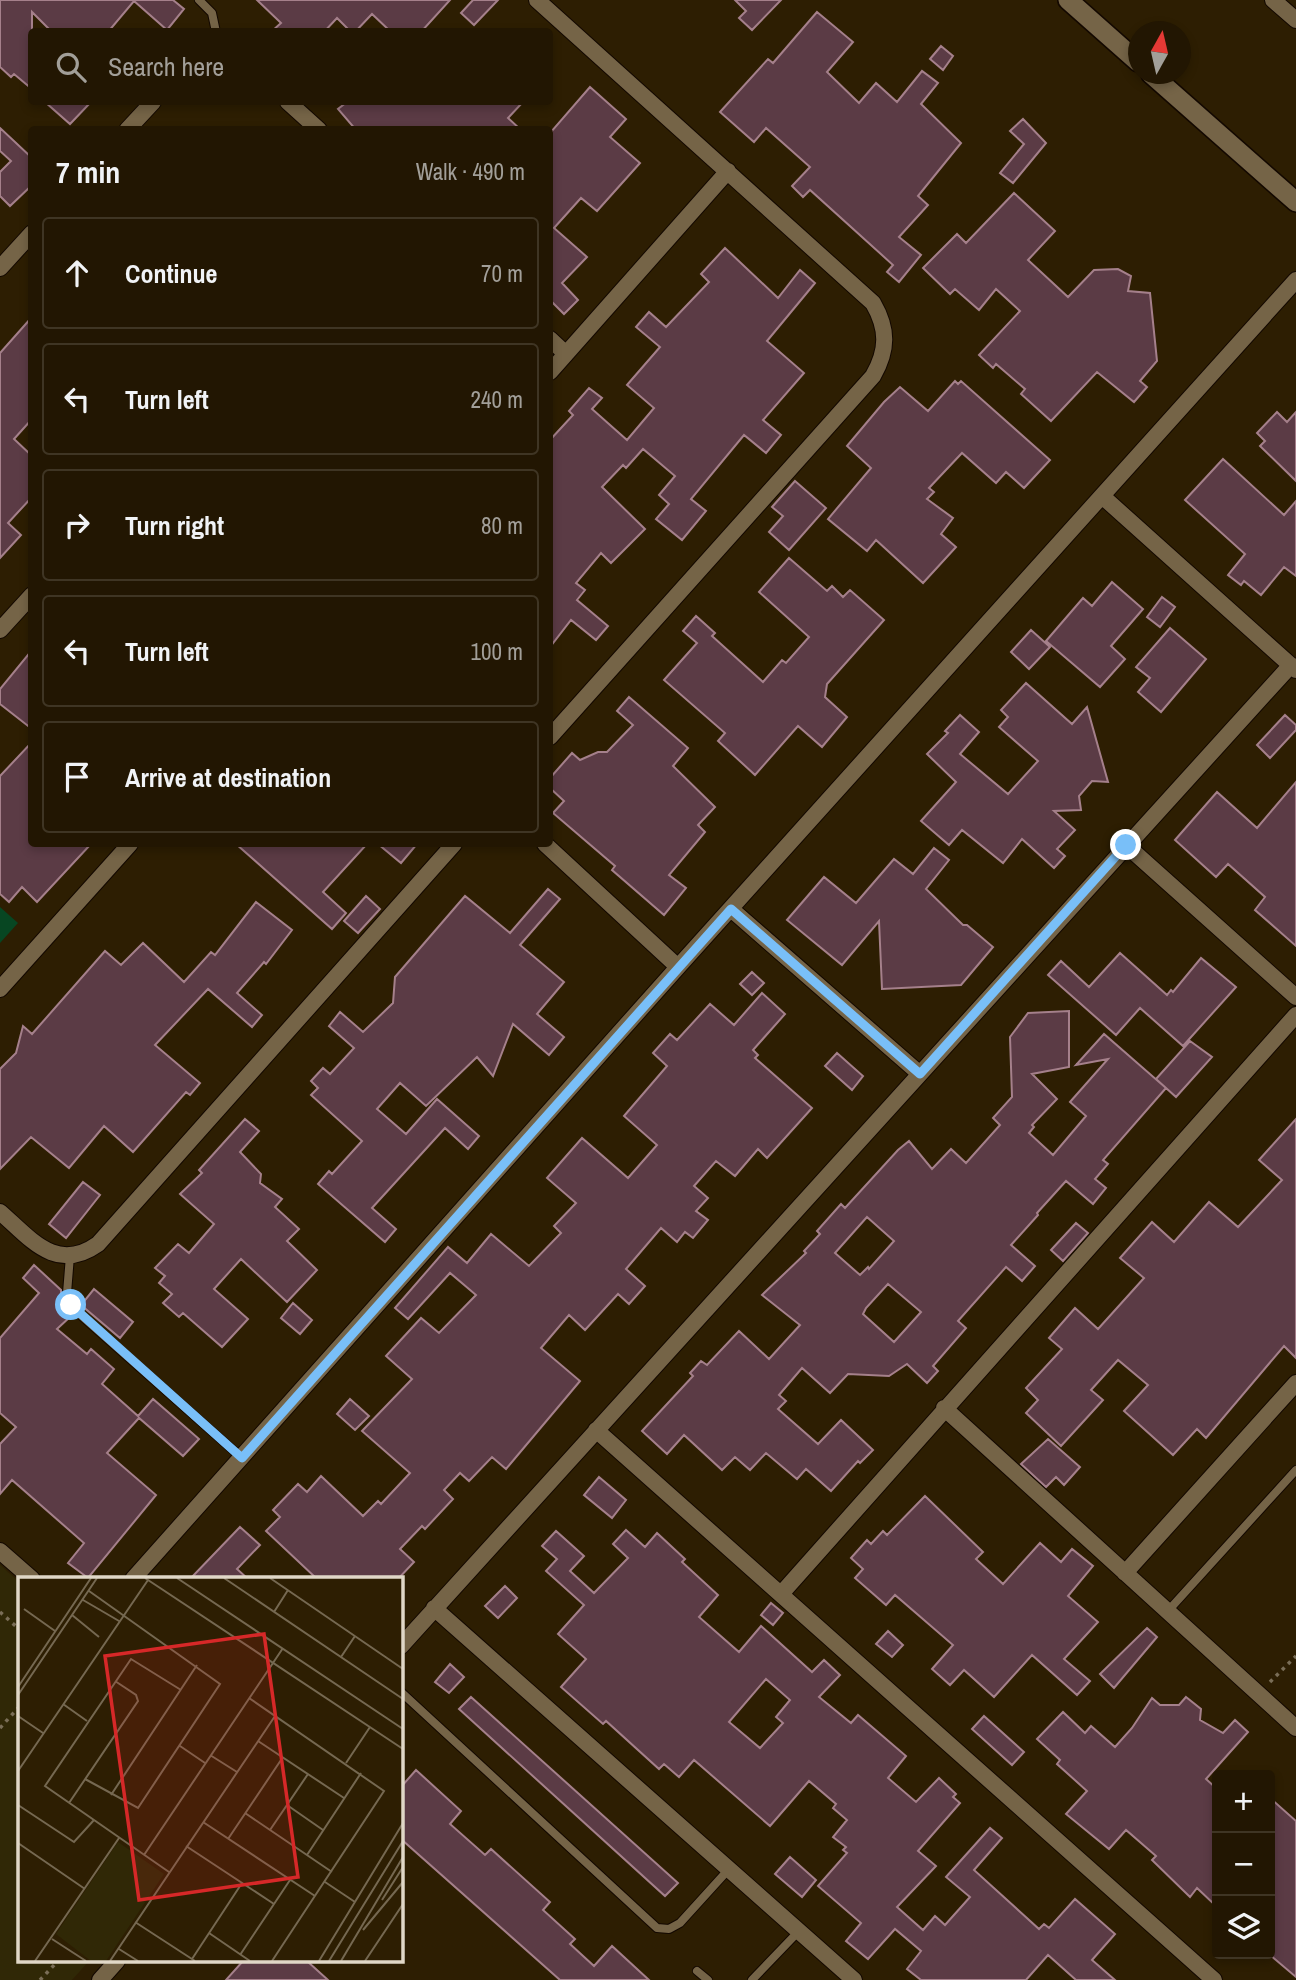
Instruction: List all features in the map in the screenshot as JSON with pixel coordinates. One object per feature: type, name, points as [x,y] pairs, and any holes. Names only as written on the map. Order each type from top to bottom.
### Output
[{"type":"main road","points":[[1068,0],[1128,52]]},
{"type":"main road","points":[[1162,84],[1296,202]]},
{"type":"street","points":[[537,0],[873,303],[886,331],[881,362],[873,376],[553,734]]},
{"type":"street","points":[[1273,0],[1296,20]]},
{"type":"street","points":[[131,126],[150,105]]},
{"type":"street","points":[[291,105],[315,126]]},
{"type":"street","points":[[553,368],[728,171]]},
{"type":"street","points":[[0,268],[28,237]]},
{"type":"street","points":[[135,1577],[678,967],[1296,280]]},
{"type":"street","points":[[553,342],[565,354]]},
{"type":"street","points":[[402,1645],[1126,845],[1293,667],[1102,496]]},
{"type":"street","points":[[0,630],[28,599]]},
{"type":"street","points":[[1126,845],[1296,997]]},
{"type":"street","points":[[0,989],[127,847]]},
{"type":"street","points":[[0,1212],[42,1248],[60,1256],[80,1254],[98,1244],[451,847]]},
{"type":"street","points":[[548,847],[678,967]]},
{"type":"street","points":[[731,909],[920,1074]]},
{"type":"street","points":[[781,1594],[1296,1015]]},
{"type":"street","points":[[1125,1573],[1293,1393]]},
{"type":"street","points":[[944,1408],[1296,1728]]},
{"type":"street","points":[[596,1430],[1214,1980]]},
{"type":"street","points":[[0,1551],[30,1577]]},
{"type":"street","points":[[434,1608],[855,1980]]},
{"type":"street","points":[[100,1980],[116,1962]]},
{"type":"street","points":[[828,1980],[840,1967]]},
{"type":"lane","points":[[199,0],[212,13],[215,28]]},
{"type":"lane","points":[[70,1256],[67,1293],[75,1310],[242,1458]]},
{"type":"lane","points":[[1167,1612],[1296,1470]]},
{"type":"lane","points":[[402,1693],[657,1928],[669,1929],[680,1923],[729,1869]]},
{"type":"lane","points":[[752,1980],[799,1931]]},
{"type":"lane","points":[[697,1970],[708,1980]]},
{"type":"path","points":[[0,1612],[18,1628]]},
{"type":"path","points":[[1259,1694],[1296,1656]]},
{"type":"path","points":[[0,1728],[18,1708]]},
{"type":"path","points":[[40,1980],[57,1962]]},
{"type":"green space","points":[[0,907],[18,923],[0,943]]},
{"type":"sand","points":[[0,1565],[18,1581],[18,1962],[88,1962],[72,1980],[0,1980]]},
{"type":"building","points":[[0,0],[173,0],[184,9],[169,28],[165,28],[134,1],[111,28],[48,28],[32,12],[32,28],[28,28],[28,86],[14,74],[11,77],[0,67]]},
{"type":"building","points":[[257,0],[450,0],[425,28],[387,28],[372,14],[359,28],[347,28],[337,18],[328,28],[275,28],[281,23]]},
{"type":"building","points":[[473,0],[498,0],[474,25],[461,13]]},
{"type":"building","points":[[735,0],[781,0],[752,30],[739,18],[746,11]]},
{"type":"building","points":[[817,12],[853,42],[827,72],[859,103],[876,83],[897,102],[922,71],[938,83],[921,104],[961,143],[918,196],[928,205],[899,237],[921,255],[899,282],[887,272],[893,265],[810,190],[803,197],[792,186],[810,167],[766,128],[754,142],[720,112],[768,59],[773,63]]},
{"type":"building","points":[[941,46],[953,56],[943,70],[930,59]]},
{"type":"building","points":[[590,87],[626,119],[610,137],[640,163],[597,211],[581,198],[554,228],[587,257],[562,283],[578,300],[564,314],[553,303],[553,130]]},
{"type":"building","points":[[48,105],[88,105],[70,124]]},
{"type":"building","points":[[343,105],[520,105],[508,118],[517,126],[353,126],[338,109]]},
{"type":"building","points":[[1023,119],[1046,143],[1013,183],[1000,173],[1024,144],[1010,131]]},
{"type":"building","points":[[0,128],[28,154],[28,189],[10,206],[0,196],[0,172],[11,161],[0,151]]},
{"type":"building","points":[[1014,193],[1055,231],[1028,260],[1068,297],[1094,270],[1118,269],[1131,276],[1128,291],[1150,293],[1157,361],[1140,381],[1147,387],[1134,402],[1097,372],[1051,421],[1021,394],[1025,389],[996,364],[993,368],[979,355],[1020,311],[996,289],[979,310],[955,289],[950,294],[923,268],[957,234],[966,243]]},
{"type":"building","points":[[725,248],[778,298],[800,270],[815,283],[767,341],[804,373],[763,420],[781,435],[766,453],[744,435],[691,499],[706,511],[682,540],[656,519],[669,504],[659,495],[675,476],[643,449],[626,468],[623,465],[602,487],[645,529],[611,563],[601,553],[576,583],[585,590],[577,600],[608,626],[596,640],[571,620],[553,643],[553,437],[573,415],[569,411],[589,388],[602,398],[592,409],[627,440],[654,408],[627,385],[660,347],[636,327],[649,312],[666,327],[709,282],[701,274]]},
{"type":"building","points":[[28,322],[28,423],[14,439],[28,452],[28,501],[8,523],[21,535],[0,558],[0,353]]},
{"type":"building","points":[[955,381],[958,384],[961,381],[1050,460],[1024,488],[1006,472],[996,483],[962,453],[929,488],[934,492],[927,499],[953,518],[941,534],[956,547],[923,583],[876,540],[867,551],[828,519],[871,468],[847,446],[884,402],[900,387],[928,411]]},
{"type":"building","points":[[1277,412],[1287,422],[1296,412],[1296,481],[1260,446],[1265,441],[1257,433]]},
{"type":"building","points":[[1223,459],[1284,515],[1296,501],[1296,576],[1284,567],[1261,595],[1244,581],[1241,585],[1228,575],[1245,554],[1185,500]]},
{"type":"building","points":[[795,481],[826,508],[789,550],[769,532],[783,516],[772,507]]},
{"type":"building","points":[[789,558],[827,591],[832,586],[843,597],[850,590],[884,620],[827,684],[825,697],[847,717],[822,747],[798,726],[755,775],[718,741],[725,733],[664,680],[697,643],[683,631],[696,616],[715,633],[712,636],[763,682],[782,660],[786,663],[809,637],[759,592]]},
{"type":"building","points":[[1112,582],[1143,609],[1111,646],[1125,659],[1100,687],[1046,641],[1083,598],[1092,606]]},
{"type":"building","points":[[1162,597],[1175,607],[1160,627],[1147,617]]},
{"type":"building","points":[[1170,628],[1206,659],[1161,712],[1138,692],[1150,678],[1136,667]]},
{"type":"building","points":[[1031,630],[1050,647],[1029,669],[1011,652]]},
{"type":"building","points":[[28,655],[28,726],[0,704],[0,689]]},
{"type":"building","points":[[1026,683],[1072,724],[1087,707],[1108,782],[1092,781],[1079,796],[1081,810],[1054,811],[1075,830],[1057,849],[1065,856],[1054,868],[1022,839],[1003,863],[962,830],[949,845],[921,821],[956,782],[927,754],[948,733],[945,731],[960,715],[979,732],[960,754],[1008,794],[1038,761],[999,727],[1008,717],[1001,710]]},
{"type":"building","points":[[629,697],[688,748],[673,766],[715,807],[698,825],[705,832],[669,875],[686,888],[664,915],[612,870],[615,866],[553,813],[564,801],[553,791],[553,775],[572,753],[580,760],[598,752],[607,752],[633,725],[617,711]]},
{"type":"building","points":[[1285,715],[1296,725],[1296,730],[1270,758],[1257,745]]},
{"type":"building","points":[[28,746],[28,847],[88,847],[37,902],[22,887],[9,902],[0,894],[0,776]]},
{"type":"building","points":[[1296,782],[1296,946],[1255,910],[1265,897],[1228,864],[1216,877],[1175,840],[1217,792],[1257,828]]},
{"type":"building","points":[[239,847],[364,847],[323,892],[346,913],[332,929]]},
{"type":"building","points":[[382,847],[414,847],[401,863]]},
{"type":"building","points":[[934,848],[949,860],[926,889],[963,925],[967,925],[993,947],[961,985],[882,989],[879,921],[842,965],[787,920],[824,877],[856,903],[894,859],[913,874]]},
{"type":"building","points":[[548,889],[560,899],[520,945],[564,982],[537,1014],[564,1037],[549,1055],[513,1024],[493,1076],[477,1057],[426,1106],[400,1083],[377,1109],[406,1134],[437,1099],[479,1136],[468,1149],[445,1128],[372,1208],[396,1229],[385,1242],[318,1184],[329,1171],[332,1174],[362,1141],[311,1095],[318,1088],[311,1081],[323,1068],[330,1074],[354,1048],[329,1026],[340,1012],[363,1032],[393,1003],[395,977],[465,896],[510,933]]},
{"type":"building","points":[[366,896],[380,909],[358,933],[344,921]]},
{"type":"building","points":[[256,902],[292,930],[266,964],[264,962],[237,993],[262,1015],[252,1027],[208,989],[155,1045],[200,1083],[190,1095],[186,1092],[133,1152],[104,1126],[69,1168],[31,1137],[0,1169],[0,1069],[16,1053],[23,1026],[32,1034],[105,951],[121,965],[143,943],[184,982],[211,952],[215,955]]},
{"type":"building","points":[[1120,953],[1167,995],[1171,990],[1173,992],[1201,958],[1236,987],[1183,1046],[1140,1008],[1116,1035],[1048,975],[1061,961],[1089,987]]},
{"type":"building","points":[[752,972],[764,983],[752,995],[740,984]]},
{"type":"building","points":[[762,993],[785,1014],[753,1050],[758,1055],[755,1058],[812,1108],[767,1158],[758,1149],[735,1176],[716,1161],[694,1186],[708,1198],[696,1211],[708,1220],[693,1238],[685,1232],[677,1242],[661,1228],[626,1269],[645,1286],[629,1304],[618,1294],[585,1330],[569,1315],[541,1348],[580,1381],[506,1469],[492,1457],[469,1481],[460,1473],[444,1490],[453,1499],[425,1529],[422,1526],[400,1549],[414,1562],[400,1577],[315,1577],[266,1531],[280,1517],[273,1510],[298,1484],[307,1492],[321,1476],[363,1516],[378,1501],[381,1504],[410,1473],[362,1431],[412,1379],[386,1356],[421,1318],[439,1333],[476,1295],[450,1273],[408,1319],[395,1308],[448,1247],[467,1263],[491,1234],[529,1266],[561,1233],[554,1226],[576,1203],[547,1178],[582,1138],[628,1178],[657,1145],[624,1116],[667,1066],[653,1053],[670,1034],[677,1040],[710,1004],[734,1025]]},
{"type":"building","points":[[1069,1011],[1069,1067],[1032,1074],[1057,1099],[1032,1125],[1034,1127],[1029,1133],[1053,1155],[1086,1116],[1070,1102],[1108,1059],[1076,1065],[1104,1034],[1166,1088],[1103,1160],[1108,1164],[1095,1179],[1106,1188],[1093,1204],[1066,1181],[1011,1245],[1035,1266],[1022,1281],[1006,1267],[958,1321],[966,1328],[933,1366],[938,1371],[927,1383],[907,1364],[889,1376],[848,1374],[830,1393],[802,1368],[779,1395],[786,1401],[778,1409],[818,1444],[841,1420],[873,1450],[860,1463],[858,1461],[831,1491],[806,1469],[797,1479],[766,1453],[750,1470],[735,1457],[722,1470],[684,1435],[667,1454],[642,1431],[693,1376],[690,1373],[701,1361],[707,1365],[739,1331],[769,1359],[800,1325],[762,1295],[806,1253],[804,1251],[820,1234],[817,1231],[841,1204],[845,1208],[909,1141],[932,1169],[951,1149],[966,1163],[1000,1125],[993,1118],[1012,1097],[1010,1037],[1028,1013]],"holes":[[[867,1217],[894,1241],[869,1269],[868,1267],[860,1275],[835,1253]],[[888,1284],[921,1312],[894,1342],[863,1314]]]},
{"type":"building","points":[[1190,1041],[1212,1057],[1176,1097],[1156,1079]]},
{"type":"building","points":[[837,1053],[863,1076],[852,1090],[825,1066]]},
{"type":"building","points":[[245,1119],[259,1131],[240,1152],[261,1174],[260,1183],[282,1199],[275,1207],[299,1229],[287,1241],[317,1270],[287,1302],[241,1259],[214,1289],[248,1319],[222,1347],[183,1313],[179,1317],[163,1303],[172,1294],[159,1283],[165,1276],[155,1268],[178,1244],[189,1253],[214,1224],[180,1194],[202,1173],[199,1170]]},
{"type":"building","points":[[1296,1119],[1296,1358],[1284,1346],[1206,1438],[1197,1429],[1173,1455],[1124,1411],[1148,1385],[1118,1360],[1091,1390],[1103,1400],[1061,1446],[1026,1413],[1038,1400],[1026,1388],[1062,1349],[1049,1338],[1075,1308],[1098,1329],[1144,1278],[1120,1258],[1152,1222],[1174,1242],[1209,1202],[1238,1227],[1282,1180],[1259,1160]]},
{"type":"building","points":[[83,1182],[100,1195],[66,1238],[49,1224]]},
{"type":"building","points":[[1076,1223],[1088,1233],[1063,1261],[1051,1250]]},
{"type":"building","points":[[34,1265],[61,1290],[61,1296],[71,1316],[57,1329],[87,1354],[91,1349],[114,1369],[102,1384],[138,1416],[153,1399],[199,1439],[183,1456],[139,1418],[107,1453],[156,1495],[89,1577],[68,1563],[84,1543],[12,1480],[0,1494],[0,1444],[16,1427],[0,1413],[0,1338],[39,1293],[23,1278]]},
{"type":"building","points":[[94,1289],[133,1322],[120,1338],[81,1305]]},
{"type":"building","points":[[293,1303],[312,1320],[300,1334],[281,1318]]},
{"type":"building","points":[[350,1399],[369,1416],[355,1430],[337,1414]]},
{"type":"building","points":[[1048,1439],[1080,1467],[1064,1485],[1056,1477],[1046,1487],[1021,1464]]},
{"type":"building","points":[[599,1477],[626,1500],[612,1518],[584,1495]]},
{"type":"building","points":[[925,1496],[983,1552],[976,1559],[1003,1584],[1040,1543],[1061,1562],[1072,1549],[1093,1566],[1068,1596],[1098,1622],[1064,1659],[1090,1681],[1077,1695],[1032,1655],[994,1697],[964,1670],[950,1685],[932,1669],[953,1645],[895,1595],[886,1605],[855,1578],[863,1569],[851,1558],[867,1540],[871,1544],[883,1531],[887,1535]]},
{"type":"building","points":[[240,1527],[260,1545],[237,1569],[246,1577],[192,1577]]},
{"type":"building","points":[[626,1530],[645,1547],[657,1533],[685,1559],[682,1562],[718,1595],[699,1617],[739,1652],[761,1626],[812,1672],[824,1660],[840,1675],[819,1697],[851,1723],[858,1715],[906,1756],[888,1778],[916,1802],[939,1778],[956,1794],[953,1797],[960,1803],[918,1851],[936,1866],[897,1907],[923,1930],[935,1916],[945,1925],[970,1897],[946,1877],[990,1828],[1002,1838],[974,1870],[1039,1929],[1044,1924],[1049,1928],[1075,1899],[1115,1934],[1092,1960],[1115,1980],[1076,1980],[1048,1955],[1026,1980],[921,1980],[907,1969],[921,1951],[895,1929],[868,1959],[846,1941],[861,1923],[818,1886],[847,1853],[843,1850],[846,1847],[833,1837],[847,1820],[833,1808],[836,1804],[809,1781],[770,1826],[694,1760],[679,1777],[664,1764],[659,1769],[606,1721],[603,1724],[561,1687],[586,1659],[558,1634],[584,1605],[546,1571],[557,1559],[542,1546],[556,1531],[584,1556],[570,1571],[594,1593],[628,1558],[613,1544]],"holes":[[[766,1679],[790,1700],[776,1717],[783,1723],[760,1748],[729,1722]]]},
{"type":"building","points":[[505,1586],[517,1598],[498,1618],[485,1606]]},
{"type":"building","points":[[771,1603],[783,1613],[773,1625],[761,1615]]},
{"type":"building","points":[[1147,1628],[1157,1637],[1114,1688],[1100,1674]]},
{"type":"building","points":[[888,1631],[903,1645],[892,1657],[876,1644]]},
{"type":"building","points":[[450,1664],[464,1677],[449,1693],[435,1682]]},
{"type":"building","points":[[471,1697],[678,1883],[665,1896],[459,1709]]},
{"type":"building","points":[[1186,1697],[1201,1709],[1200,1720],[1223,1733],[1235,1720],[1248,1732],[1206,1779],[1212,1784],[1212,1902],[1197,1888],[1190,1897],[1152,1860],[1156,1856],[1126,1830],[1109,1849],[1066,1814],[1087,1791],[1057,1764],[1060,1760],[1037,1739],[1063,1712],[1085,1733],[1091,1726],[1115,1747],[1132,1728],[1152,1698],[1160,1705],[1179,1705]]},
{"type":"building","points":[[984,1716],[1024,1752],[1012,1765],[972,1729]]},
{"type":"building","points":[[416,1770],[461,1811],[450,1824],[485,1855],[491,1849],[550,1902],[543,1910],[575,1939],[570,1944],[594,1966],[612,1946],[649,1980],[560,1980],[402,1840],[402,1786]]},
{"type":"building","points":[[1275,1802],[1296,1821],[1296,1977],[1275,1959]]},
{"type":"building","points":[[790,1857],[816,1880],[802,1897],[775,1874]]},
{"type":"building","points":[[242,1962],[308,1962],[328,1980],[226,1980]]},
{"type":"route","points":[[71,1305],[242,1458],[731,909],[920,1074],[1126,845]]}]
